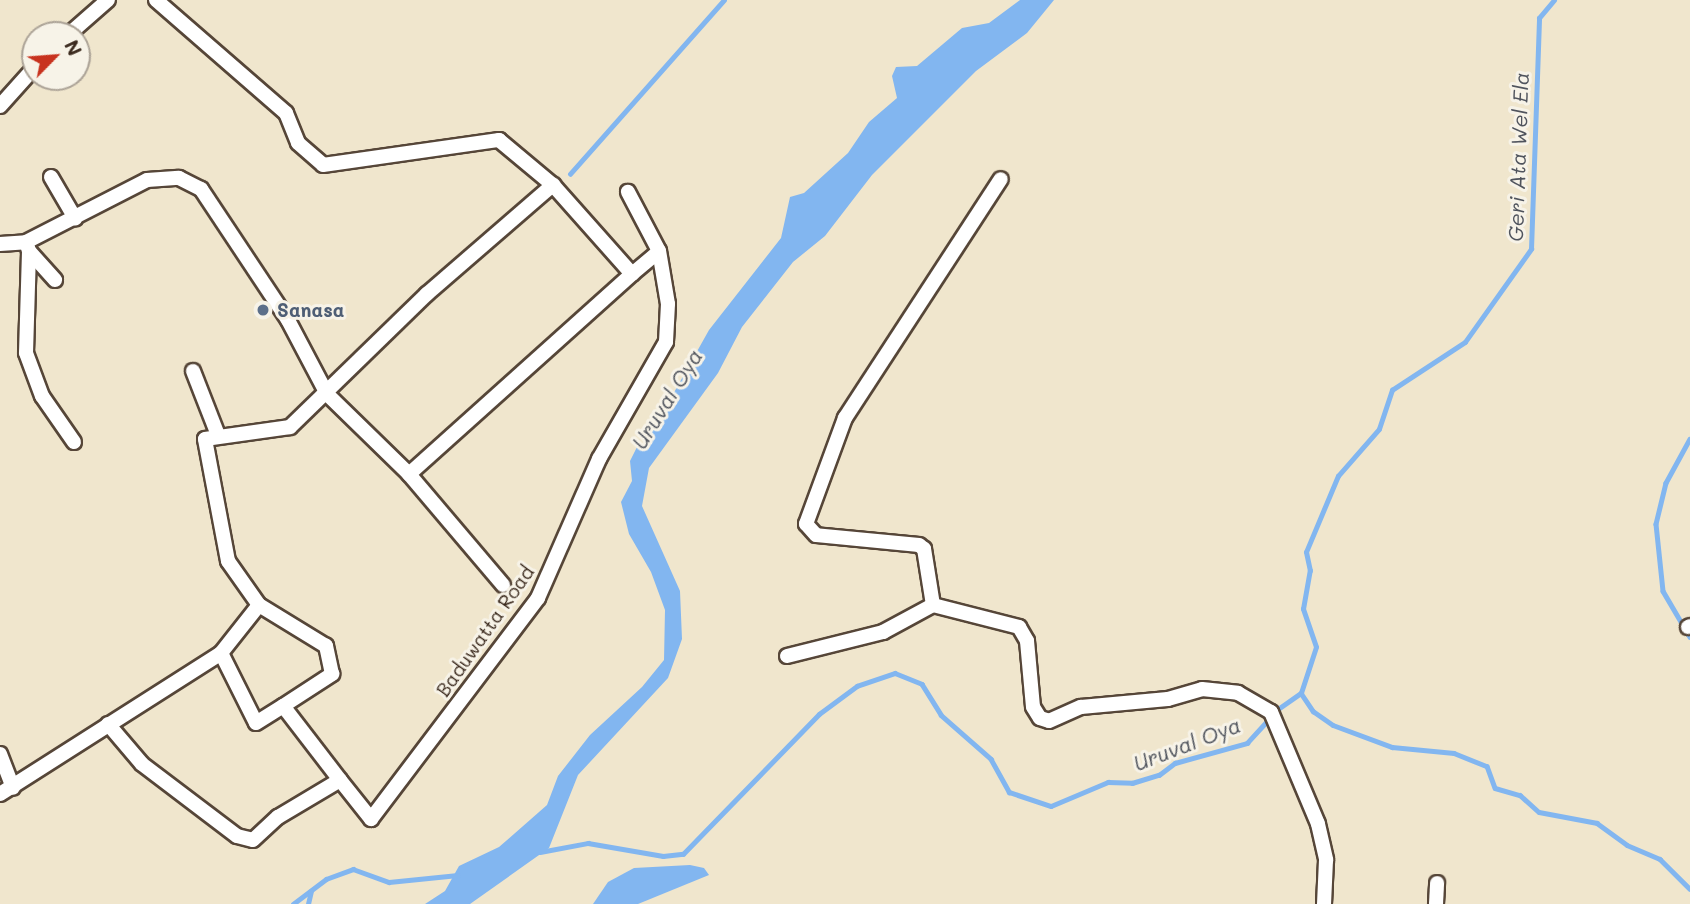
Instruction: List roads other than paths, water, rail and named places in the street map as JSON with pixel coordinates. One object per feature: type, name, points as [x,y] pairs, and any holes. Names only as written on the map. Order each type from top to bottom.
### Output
[{"type":"street","points":[[84,21],[108,0]]},
{"type":"street","points":[[156,0],[286,113],[298,143],[323,165],[499,140],[553,185],[632,274]]},
{"type":"street","points":[[0,106],[21,83]]},
{"type":"street","points":[[51,177],[75,218]]},
{"type":"street","name":"Baduwatta Road","points":[[27,246],[147,180],[179,178],[201,189],[288,320],[329,391],[409,474],[503,585]]},
{"type":"street","points":[[933,605],[924,550],[919,545],[816,535],[808,531],[806,524],[845,418],[1001,179]]},
{"type":"street","points":[[221,653],[256,723],[332,674],[326,646],[259,605],[228,561],[205,439],[218,435],[290,427],[427,294],[553,185]]},
{"type":"street","name":"Baduwatta Road","points":[[340,780],[371,819],[538,598],[589,480],[666,342],[668,304],[659,251],[628,192]]},
{"type":"street","points":[[0,244],[27,246],[55,281]]},
{"type":"street","points":[[27,246],[26,352],[42,396],[74,442]]},
{"type":"street","points":[[409,474],[659,251]]},
{"type":"street","points":[[193,371],[218,435]]},
{"type":"street","points":[[0,754],[6,791],[221,653],[259,605]]},
{"type":"street","points":[[787,656],[883,632],[933,605],[1019,627],[1027,641],[1033,707],[1040,718],[1049,721],[1081,707],[1168,699],[1202,689],[1238,694],[1273,715],[1318,824],[1326,860],[1324,904]]},
{"type":"street","points":[[108,724],[142,764],[237,836],[253,839],[278,817],[340,780],[284,706]]},
{"type":"street","points":[[1436,904],[1437,883]]},
{"type":"water","points":[[1020,0],[1054,0],[1027,33],[976,71],[872,175],[825,236],[793,262],[742,327],[718,373],[649,468],[642,506],[680,591],[682,639],[668,678],[578,775],[549,848],[470,904],[425,904],[445,891],[459,866],[499,847],[547,805],[558,776],[590,735],[642,687],[664,660],[665,610],[651,572],[629,534],[621,502],[632,481],[630,461],[637,447],[644,446],[709,330],[781,238],[790,197],[804,193],[848,153],[869,122],[897,98],[892,76],[896,67],[917,66],[962,28],[989,23]]},
{"type":"water","points":[[690,865],[704,868],[709,875],[638,904],[593,904],[608,882],[634,868]]},
{"type":"waterway","points":[[570,174],[724,0]]},
{"type":"waterway","name":"Geri Ata Wel Ela","points":[[1301,693],[1316,647],[1303,609],[1310,571],[1306,552],[1338,476],[1379,429],[1392,390],[1465,342],[1531,249],[1539,18],[1554,0]]},
{"type":"waterway","points":[[1690,439],[1666,483],[1656,524],[1663,591],[1690,637]]},
{"type":"waterway","name":"Uruval Oya","points":[[540,852],[588,843],[663,856],[683,854],[819,714],[857,686],[895,673],[922,684],[941,715],[991,759],[1009,792],[1051,806],[1108,782],[1132,783],[1159,775],[1175,763],[1247,743],[1278,709],[1301,693],[1313,711],[1333,725],[1392,747],[1454,753],[1487,766],[1495,788],[1520,795],[1539,812],[1597,823],[1627,845],[1660,859],[1690,889]]},
{"type":"waterway","name":"Uruval Oya","points":[[293,904],[326,879],[353,869],[389,882],[458,875]]},
{"type":"waterway","points":[[308,904],[311,891]]},
{"type":"place","name":"Sanasa","points":[[263,310]]}]
